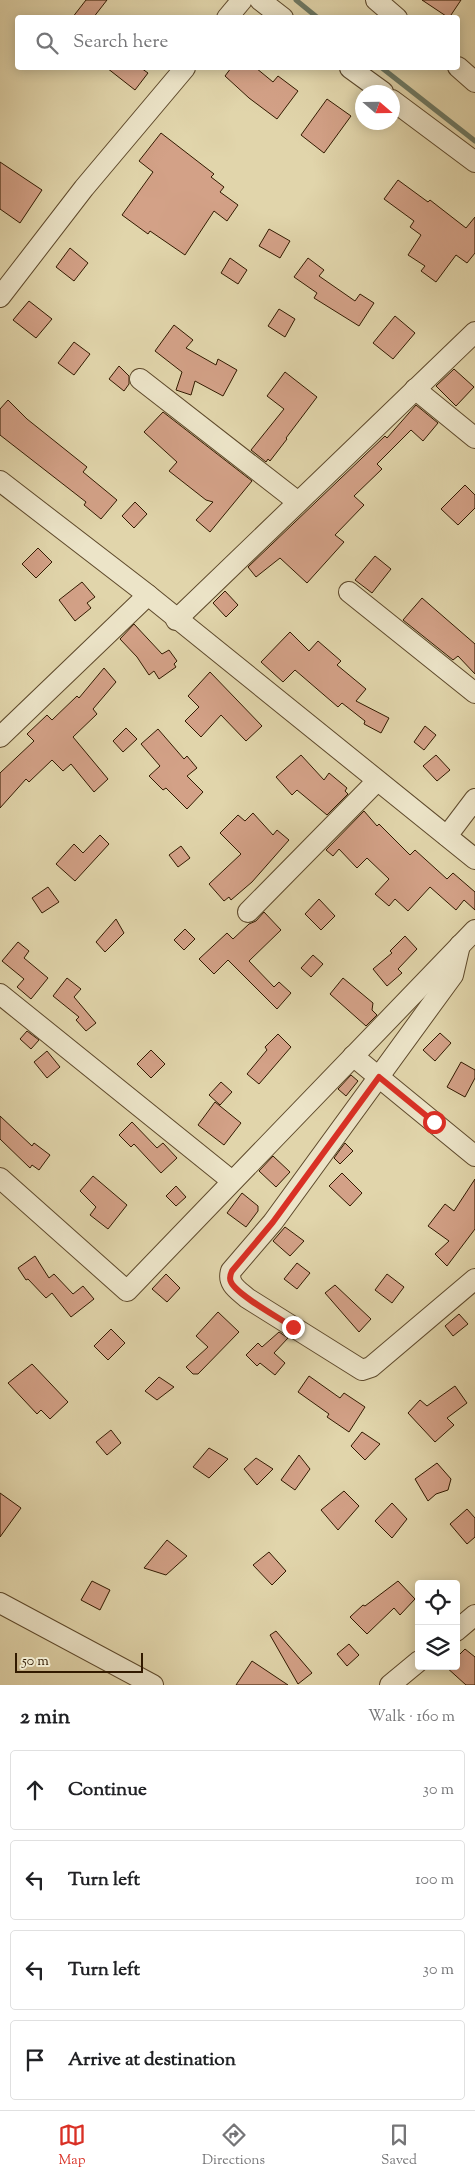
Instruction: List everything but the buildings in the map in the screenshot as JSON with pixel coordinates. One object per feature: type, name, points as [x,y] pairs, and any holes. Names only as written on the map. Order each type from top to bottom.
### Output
[{"type":"street","points":[[230,15],[242,0]]},
{"type":"street","points":[[260,0],[279,15]]},
{"type":"street","points":[[381,2],[394,15]]},
{"type":"street","points":[[460,69],[475,82]]},
{"type":"street","points":[[0,296],[84,188],[183,70]]},
{"type":"street","points":[[353,70],[373,85]]},
{"type":"street","points":[[400,106],[475,162]]},
{"type":"street","points":[[176,620],[475,332]]},
{"type":"street","points":[[140,379],[298,502]]},
{"type":"street","points":[[415,390],[475,438]]},
{"type":"street","points":[[0,481],[148,595],[176,620],[475,859]]},
{"type":"street","points":[[349,592],[475,693]]},
{"type":"street","points":[[0,737],[148,595]]},
{"type":"street","points":[[248,912],[377,780]]},
{"type":"street","points":[[447,836],[475,799]]},
{"type":"street","points":[[0,1178],[127,1291],[475,930]]},
{"type":"street","points":[[460,945],[453,975],[273,1222],[229,1277],[232,1284],[247,1298],[362,1370],[371,1367],[475,1279]]},
{"type":"street","points":[[0,994],[232,1181]]},
{"type":"street","points":[[353,1056],[475,1156]]},
{"type":"street","points":[[0,1603],[153,1685]]},
{"type":"street","points":[[460,1628],[475,1615]]},
{"type":"street","points":[[390,1685],[415,1664]]},
{"type":"waterway","points":[[296,0],[314,15]]},
{"type":"waterway","points":[[385,70],[475,141]]},
{"type":"route","points":[[293,1327],[247,1298],[232,1284],[229,1277],[232,1271],[273,1222],[379,1077],[434,1122]]}]
